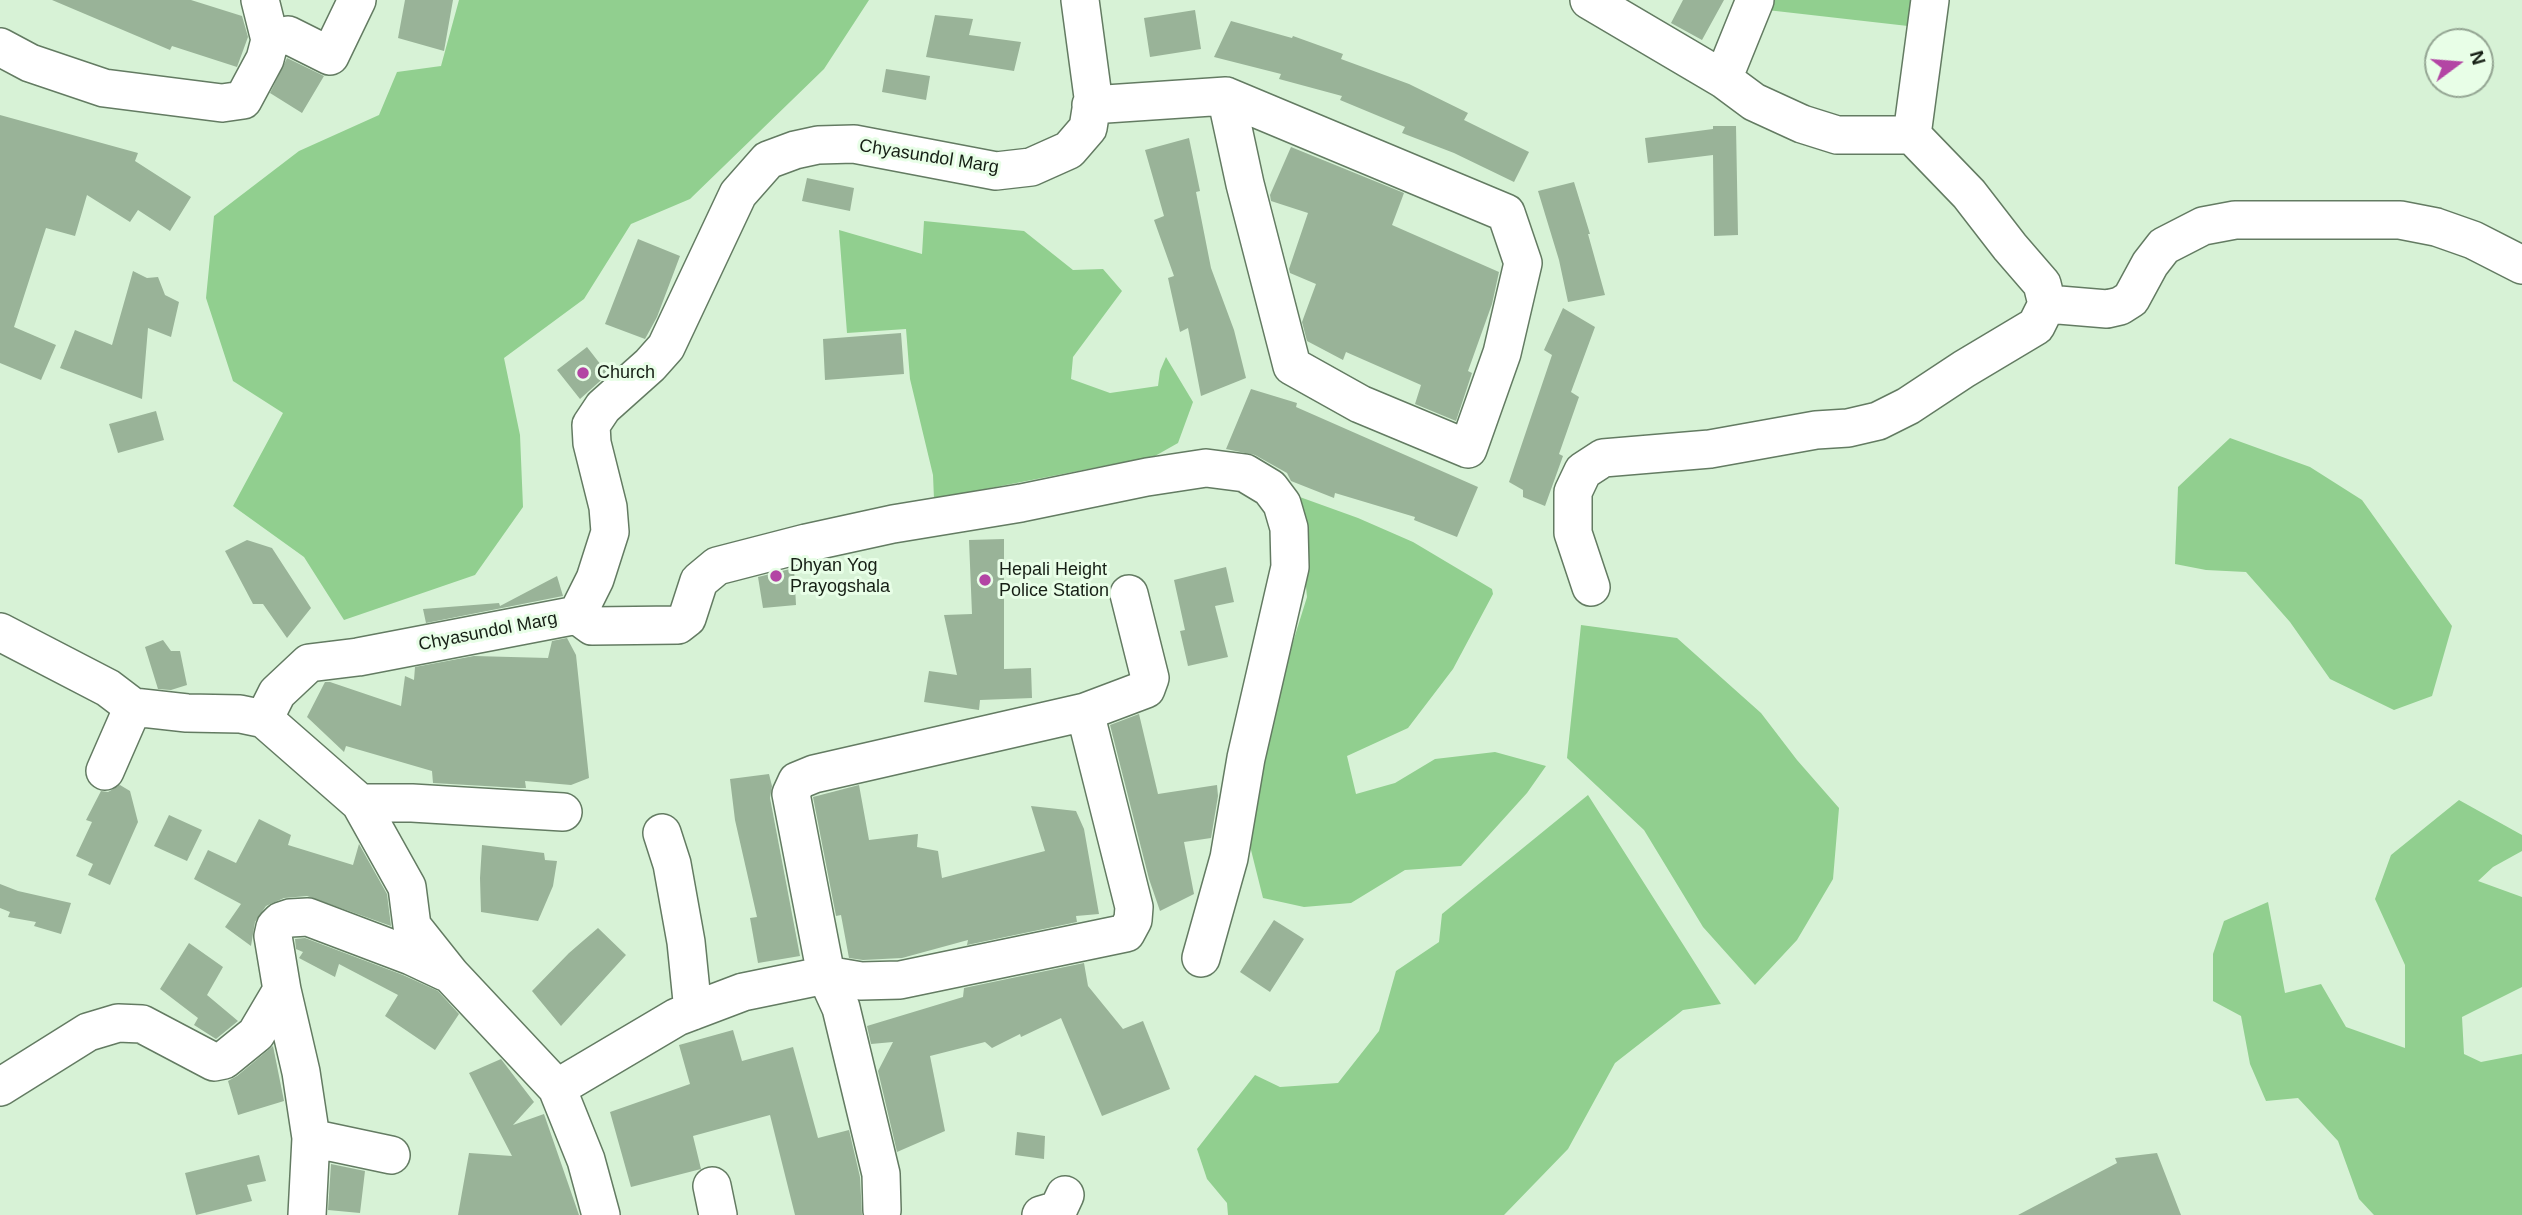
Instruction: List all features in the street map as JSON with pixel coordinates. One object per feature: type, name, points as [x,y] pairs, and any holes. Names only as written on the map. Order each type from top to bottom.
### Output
[{"type":"street","points":[[0,47],[30,63],[104,88],[222,103],[243,100],[265,59],[270,40],[260,0]]},
{"type":"street","points":[[270,40],[288,35],[330,56],[356,0]]},
{"type":"street","name":"Chyasundol Marg","points":[[264,719],[277,693],[309,663],[358,657],[577,615],[605,555],[610,532],[608,507],[592,443],[592,425],[603,407],[666,347],[738,194],[768,160],[818,145],[854,144],[996,171],[1031,167],[1069,150],[1088,128],[1093,97],[1080,0]]},
{"type":"street","points":[[1588,0],[1723,79],[1754,102],[1802,124],[1837,135],[1912,135],[1969,194],[2042,284],[2047,304],[2036,326],[1908,406],[1878,421],[1710,449],[1604,458],[1583,471],[1573,492],[1573,533],[1591,587]]},
{"type":"street","points":[[1723,79],[1755,0]]},
{"type":"street","points":[[1912,135],[1930,0]]},
{"type":"street","points":[[1091,105],[1226,96],[1506,213],[1523,263],[1502,353],[1468,449],[1360,404],[1292,366],[1245,184],[1226,96]]},
{"type":"street","points":[[2047,304],[2107,309],[2120,306],[2131,299],[2150,264],[2164,246],[2203,226],[2235,220],[2400,220],[2473,240],[2522,265]]},
{"type":"street","points":[[577,615],[592,626],[678,625],[687,618],[699,581],[717,566],[893,524],[1021,503],[1147,477],[1206,468],[1245,473],[1270,488],[1282,504],[1289,528],[1290,567],[1246,758],[1229,858],[1201,958]]},
{"type":"street","points":[[882,1210],[881,1174],[841,1007],[826,975],[792,794],[797,781],[814,774],[1085,712],[1146,689],[1150,678],[1129,594]]},
{"type":"street","points":[[0,632],[108,688],[133,708],[240,714],[264,719],[360,803],[407,887],[412,926],[451,975],[557,1088],[586,1160],[601,1215]]},
{"type":"street","points":[[105,771],[133,708]]},
{"type":"street","points":[[557,1088],[677,1017],[743,992],[826,975],[861,981],[900,980],[1126,933],[1133,920],[1134,907],[1085,712]]},
{"type":"street","points":[[360,803],[412,803],[563,812]]},
{"type":"street","points":[[662,832],[672,864],[679,903],[693,1011]]},
{"type":"street","points":[[307,1215],[310,1138],[273,936],[275,927],[281,921],[299,916],[308,917],[398,951],[451,975]]},
{"type":"street","points":[[0,1087],[88,1032],[118,1023],[142,1024],[214,1062],[224,1060],[256,1034],[282,990]]},
{"type":"street","points":[[310,1138],[391,1155]]},
{"type":"green space","points":[[459,0],[869,0],[824,69],[690,199],[631,224],[584,299],[504,358],[520,435],[523,507],[475,575],[344,620],[304,557],[233,506],[283,413],[233,381],[206,298],[214,216],[299,151],[379,115],[397,72],[441,66]]},
{"type":"green space","points":[[1769,0],[1911,0],[1908,26],[1767,10]]},
{"type":"green space","points":[[924,221],[1024,231],[1073,270],[1103,269],[1122,291],[1073,357],[1071,379],[1110,393],[1158,386],[1166,357],[1193,402],[1178,443],[1155,456],[934,499],[933,475],[910,379],[906,329],[847,333],[839,230],[922,254]]},
{"type":"green space","points":[[2230,438],[2310,467],[2362,500],[2452,626],[2432,696],[2394,710],[2330,679],[2290,622],[2246,572],[2206,570],[2175,564],[2178,487]]},
{"type":"green space","points":[[1297,496],[1413,542],[1492,589],[1493,594],[1453,669],[1408,728],[1347,756],[1356,794],[1395,783],[1435,759],[1495,752],[1546,766],[1527,793],[1461,866],[1405,870],[1351,903],[1304,907],[1263,898],[1247,834],[1274,703],[1307,597]]},
{"type":"green space","points":[[1581,625],[1677,638],[1761,713],[1839,808],[1833,879],[1797,940],[1755,985],[1703,927],[1644,830],[1567,758]]},
{"type":"green space","points":[[1588,795],[1721,1004],[1683,1010],[1615,1063],[1568,1149],[1504,1215],[1228,1215],[1227,1203],[1207,1179],[1197,1149],[1255,1075],[1280,1087],[1338,1083],[1379,1031],[1396,971],[1439,942],[1442,914]]},
{"type":"green space","points":[[2459,800],[2522,835],[2522,851],[2493,867],[2478,881],[2522,897],[2522,987],[2462,1017],[2464,1054],[2481,1062],[2522,1054],[2522,1215],[2374,1215],[2359,1199],[2338,1141],[2298,1098],[2266,1101],[2250,1064],[2241,1016],[2213,1001],[2213,954],[2224,921],[2268,902],[2285,993],[2321,984],[2346,1027],[2405,1048],[2405,965],[2375,899],[2391,855]]},
{"type":"building","points":[[52,0],[191,0],[242,16],[248,37],[237,67],[172,46],[170,50]]},
{"type":"building","points":[[405,0],[453,0],[444,51],[398,38]]},
{"type":"building","points":[[1683,0],[1724,0],[1702,40],[1671,23]]},
{"type":"building","points":[[1195,10],[1201,49],[1150,57],[1144,18]]},
{"type":"building","points":[[935,15],[973,19],[969,35],[1021,42],[1014,71],[926,57]]},
{"type":"building","points":[[1231,21],[1292,38],[1293,36],[1343,54],[1341,59],[1409,84],[1468,113],[1464,120],[1529,152],[1514,182],[1454,153],[1402,133],[1405,127],[1340,100],[1342,96],[1279,79],[1281,74],[1214,57]]},
{"type":"building","points":[[287,58],[324,76],[302,113],[270,93]]},
{"type":"building","points":[[886,69],[930,76],[926,100],[882,92]]},
{"type":"building","points":[[0,115],[138,153],[135,161],[191,197],[170,231],[138,210],[130,222],[87,195],[75,236],[46,228],[14,327],[56,345],[41,380],[0,363]]},
{"type":"building","points":[[1713,126],[1736,126],[1738,235],[1714,236],[1713,155],[1648,163],[1645,138],[1713,129]]},
{"type":"building","points":[[1189,138],[1200,191],[1196,192],[1211,268],[1234,330],[1246,378],[1201,396],[1188,328],[1180,332],[1168,278],[1174,276],[1154,220],[1164,216],[1145,150]]},
{"type":"building","points":[[1291,147],[1404,193],[1392,225],[1499,272],[1492,304],[1468,371],[1472,373],[1456,421],[1415,404],[1421,385],[1346,352],[1343,360],[1307,341],[1302,322],[1316,284],[1290,273],[1289,269],[1308,213],[1271,201],[1270,195]]},
{"type":"building","points":[[807,178],[854,188],[850,211],[802,201]]},
{"type":"building","points":[[1574,182],[1605,295],[1568,302],[1559,260],[1538,191]]},
{"type":"building","points":[[638,239],[680,256],[657,317],[645,339],[605,324]]},
{"type":"building","points":[[133,271],[147,278],[158,277],[165,295],[179,302],[171,337],[148,328],[142,399],[60,368],[75,330],[112,345]]},
{"type":"building","points":[[1563,308],[1595,327],[1571,392],[1579,397],[1559,454],[1563,456],[1545,506],[1523,497],[1523,490],[1509,482],[1552,355],[1544,350]]},
{"type":"building","points":[[901,333],[904,374],[825,380],[823,339]]},
{"type":"building","name":"Church","points":[[587,347],[608,374],[580,399],[557,370]]},
{"type":"building","points":[[1251,389],[1297,403],[1296,407],[1478,487],[1457,537],[1414,520],[1415,517],[1335,493],[1334,498],[1291,481],[1287,473],[1255,455],[1226,449]]},
{"type":"building","points":[[156,411],[164,440],[118,453],[109,424]]},
{"type":"building","points":[[1004,539],[1004,669],[1031,668],[1032,698],[980,700],[979,710],[924,702],[929,671],[957,675],[944,615],[972,614],[969,540]]},
{"type":"building","points":[[247,540],[272,548],[311,608],[287,638],[263,604],[253,604],[225,551]]},
{"type":"building","points":[[1226,567],[1234,602],[1215,606],[1228,657],[1188,666],[1180,631],[1185,630],[1174,580]]},
{"type":"building","name":"Dhyan Yog Prayogshala","points":[[794,568],[796,605],[763,608],[758,577]]},
{"type":"building","points":[[557,576],[563,596],[426,623],[423,609],[499,603],[500,606]]},
{"type":"building","points":[[567,638],[576,655],[589,778],[571,785],[525,781],[526,788],[519,788],[433,783],[432,771],[346,746],[344,752],[307,717],[325,682],[401,706],[405,676],[414,680],[415,667],[474,656],[548,658],[552,641]]},
{"type":"building","points":[[163,640],[171,651],[180,651],[187,685],[171,690],[158,689],[145,647]]},
{"type":"building","points":[[1139,714],[1158,794],[1217,785],[1218,796],[1211,838],[1184,842],[1194,894],[1160,911],[1149,879],[1110,725]]},
{"type":"building","points":[[769,774],[772,786],[770,798],[800,956],[758,963],[750,918],[757,917],[735,820],[730,779]]},
{"type":"building","points":[[120,785],[130,791],[138,822],[110,885],[88,875],[93,864],[76,856],[92,822],[86,820],[101,791],[108,792]]},
{"type":"building","points":[[859,785],[869,840],[918,834],[917,847],[938,851],[942,878],[1045,851],[1031,806],[1076,811],[1084,829],[1099,914],[1076,916],[1077,922],[967,945],[968,940],[902,958],[849,958],[841,915],[836,916],[813,797]]},
{"type":"building","points":[[169,815],[202,830],[187,861],[154,846]]},
{"type":"building","points":[[259,819],[291,835],[288,845],[353,865],[359,844],[387,894],[391,926],[307,896],[284,898],[266,906],[255,922],[251,946],[225,927],[241,904],[194,879],[208,850],[236,863]]},
{"type":"building","points":[[482,845],[544,853],[545,860],[557,861],[553,886],[538,921],[481,912]]},
{"type":"building","points":[[0,884],[18,891],[71,903],[61,934],[34,926],[36,922],[8,917],[10,912],[0,908]]},
{"type":"building","points":[[1274,920],[1304,939],[1270,992],[1240,972]]},
{"type":"building","points":[[598,928],[626,955],[561,1026],[532,991]]},
{"type":"building","points":[[305,938],[438,991],[459,1014],[435,1050],[385,1016],[398,995],[339,964],[335,977],[299,958],[303,952],[296,949],[295,939]]},
{"type":"building","points":[[189,943],[223,967],[207,995],[238,1021],[216,1039],[194,1025],[198,1018],[160,989]]},
{"type":"building","points":[[1084,963],[1088,986],[1123,1029],[1143,1021],[1170,1089],[1102,1116],[1061,1018],[992,1048],[985,1042],[930,1056],[945,1131],[897,1152],[878,1071],[893,1042],[871,1044],[867,1026],[963,997],[964,988]]},
{"type":"building","points":[[733,1030],[742,1061],[793,1047],[818,1138],[849,1130],[860,1177],[862,1215],[795,1215],[770,1115],[693,1136],[701,1169],[631,1187],[610,1112],[690,1084],[679,1045]]},
{"type":"building","points":[[273,1046],[284,1101],[238,1115],[228,1081]]},
{"type":"building","points":[[501,1059],[534,1102],[513,1125],[544,1114],[579,1215],[458,1215],[469,1153],[512,1156],[469,1073]]},
{"type":"building","points":[[1017,1132],[1045,1136],[1044,1159],[1015,1155]]},
{"type":"building","points":[[2157,1153],[2181,1215],[2018,1215],[2117,1163],[2115,1158]]},
{"type":"building","points":[[259,1155],[266,1181],[247,1185],[252,1201],[196,1215],[185,1173]]},
{"type":"building","points":[[331,1164],[365,1171],[360,1213],[328,1210]]},
{"type":"place","name":"Church","points":[[583,373]]},
{"type":"place","name":"Dhyan Yog Prayogshala","points":[[776,576]]},
{"type":"place","name":"Hepali Height Police Station","points":[[985,580]]}]
